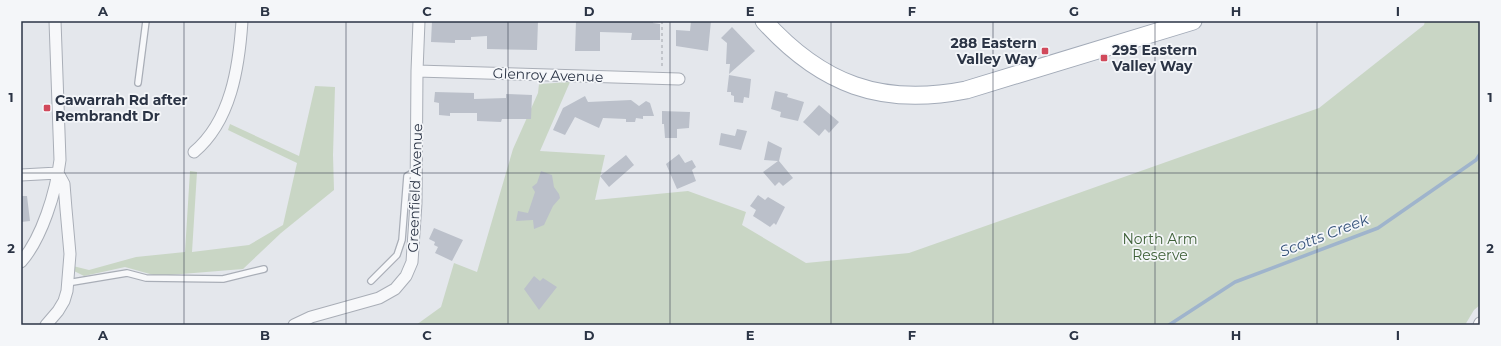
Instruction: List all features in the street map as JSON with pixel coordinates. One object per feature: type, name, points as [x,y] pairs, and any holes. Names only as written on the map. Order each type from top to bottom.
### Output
[{"type":"main road","points":[[764,21],[789,46],[823,72],[854,85],[880,93],[918,96],[948,94],[985,85],[1193,21]]},
{"type":"street","points":[[21,262],[36,241],[58,173],[60,160],[55,21]]},
{"type":"street","points":[[194,152],[205,142],[217,126],[229,97],[238,62],[242,21]]},
{"type":"street","name":"Greenfield Avenue","points":[[294,325],[311,317],[379,298],[395,289],[406,276],[412,262],[417,170],[416,71],[418,21]]},
{"type":"street","name":"Glenroy Avenue","points":[[416,71],[679,79]]},
{"type":"street","points":[[21,175],[58,173]]},
{"type":"street","points":[[46,325],[64,301],[70,254],[64,184],[58,173]]},
{"type":"lane","points":[[138,83],[146,21]]},
{"type":"lane","points":[[371,281],[397,255],[402,240],[407,176],[417,170]]},
{"type":"lane","points":[[67,283],[127,273],[146,278],[223,279],[264,269]]},
{"type":"path","points":[[662,21],[662,79]]},
{"type":"green space","name":"North Arm Reserve","points":[[1425,21],[1480,21],[1480,305],[1474,310],[1465,325],[416,325],[441,307],[454,263],[477,272],[513,149],[538,93],[539,84],[570,82],[540,151],[605,155],[595,200],[688,191],[746,212],[742,225],[806,263],[909,253],[1319,108],[1424,25]]},
{"type":"green space","points":[[315,86],[335,87],[333,155],[334,190],[281,233],[243,269],[157,276],[125,267],[84,276],[74,271],[73,266],[89,270],[136,257],[185,252],[190,171],[197,172],[192,252],[249,245],[283,225],[297,163],[228,130],[230,124],[299,156]]},
{"type":"building","points":[[432,21],[538,21],[537,50],[487,49],[487,36],[471,37],[471,40],[455,40],[455,43],[431,42]]},
{"type":"building","points":[[576,21],[653,21],[653,23],[660,24],[660,40],[631,40],[632,33],[600,32],[600,51],[575,51]]},
{"type":"building","points":[[691,21],[711,21],[708,51],[676,46],[676,30],[690,31]]},
{"type":"building","points":[[732,27],[755,51],[729,74],[730,64],[726,64],[727,43],[721,38]]},
{"type":"building","points":[[729,75],[751,79],[749,98],[744,97],[743,103],[734,102],[734,96],[731,95],[731,92],[727,92]]},
{"type":"building","points":[[775,91],[788,94],[787,97],[804,102],[798,121],[780,117],[781,112],[771,109]]},
{"type":"building","points":[[435,92],[474,93],[474,99],[506,98],[506,94],[532,95],[531,119],[502,119],[501,122],[477,121],[477,113],[450,113],[450,116],[439,115],[439,103],[434,102]]},
{"type":"building","points":[[585,96],[588,102],[631,100],[639,106],[646,101],[650,103],[654,116],[643,116],[643,119],[636,118],[635,122],[626,122],[626,119],[603,118],[599,128],[575,117],[565,135],[553,130],[563,108]]},
{"type":"building","points":[[819,105],[839,122],[829,133],[825,129],[819,136],[803,122]]},
{"type":"building","points":[[662,111],[690,112],[689,128],[677,129],[677,138],[665,138],[664,124],[662,124]]},
{"type":"building","points":[[737,129],[747,131],[741,150],[719,145],[721,133],[735,136]]},
{"type":"building","points":[[768,141],[782,148],[779,161],[793,178],[783,186],[779,182],[775,186],[763,172],[778,161],[764,160]]},
{"type":"building","points":[[679,154],[685,163],[692,160],[696,167],[692,170],[696,181],[677,189],[666,164]]},
{"type":"building","points":[[626,155],[634,165],[609,187],[600,176]]},
{"type":"building","points":[[541,171],[552,175],[554,187],[560,198],[553,206],[544,225],[534,229],[533,220],[516,221],[518,211],[528,213],[535,192],[532,187],[537,183]]},
{"type":"building","points":[[758,195],[765,200],[768,197],[785,207],[776,225],[774,223],[770,227],[753,216],[756,210],[750,206]]},
{"type":"building","points":[[21,196],[27,196],[30,221],[21,222]]},
{"type":"building","points":[[434,228],[463,240],[452,261],[435,253],[438,247],[434,245],[435,242],[429,239]]},
{"type":"building","points":[[534,276],[540,281],[543,278],[557,287],[539,310],[524,289]]},
{"type":"waterway","name":"Scotts Creek","points":[[1169,325],[1235,282],[1378,228],[1476,160],[1480,154]]},
{"type":"place","name":"288 Eastern Valley Way","points":[[1045,51]]},
{"type":"place","name":"295 Eastern Valley Way","points":[[1104,58]]},
{"type":"place","name":"Cawarrah Rd after Rembrandt Dr","points":[[47,108]]}]
